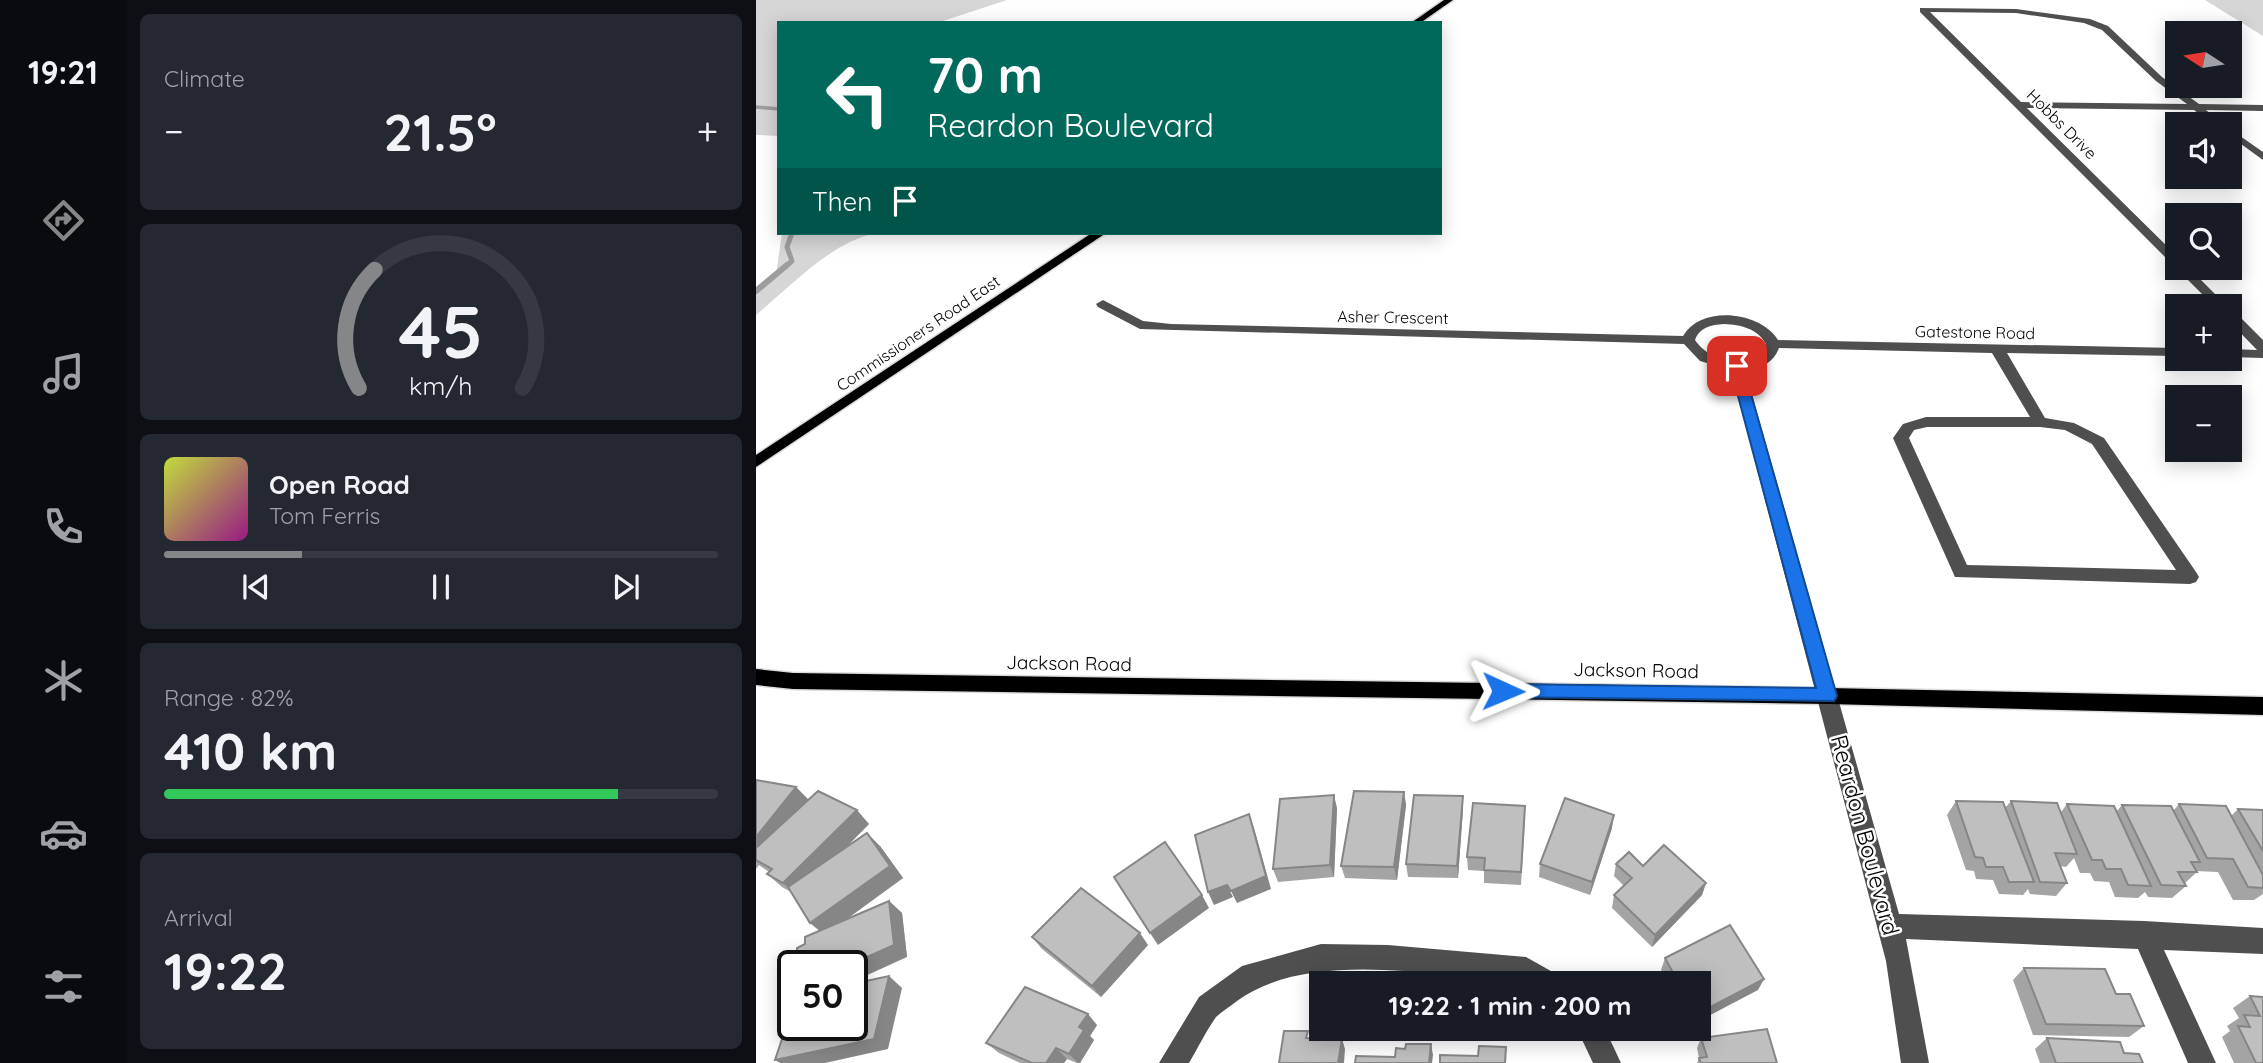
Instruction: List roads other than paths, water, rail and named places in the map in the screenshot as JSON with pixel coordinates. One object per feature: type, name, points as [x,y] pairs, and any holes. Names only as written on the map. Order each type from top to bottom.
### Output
[{"type":"main road","points":[[1418,21],[1449,0]]},
{"type":"main road","name":"Commissioners Road East","points":[[756,462],[1097,235]]},
{"type":"main road","name":"Jackson Road","points":[[756,677],[793,681],[1828,696],[2263,706]]},
{"type":"street","name":"Hobbs Drive","points":[[2165,251],[1923,10],[1985,11],[2085,19],[2105,28],[2159,79],[2196,107]]},
{"type":"street","points":[[2019,105],[2263,108]]},
{"type":"street","points":[[2196,107],[2203,112]]},
{"type":"street","points":[[2242,141],[2263,157]]},
{"type":"street","points":[[2194,280],[2209,294]]},
{"type":"street","name":"Asher Crescent","points":[[1103,304],[1140,325],[1171,328],[1688,340]]},
{"type":"street","points":[[1724,320],[1756,327],[1765,332],[1773,344],[1768,357],[1760,362],[1737,366],[1703,358],[1695,352],[1688,340],[1691,331],[1701,324],[1724,320]]},
{"type":"street","points":[[2242,327],[2263,348]]},
{"type":"street","name":"Gatestone Road","points":[[1773,344],[2165,352]]},
{"type":"street","points":[[1998,349],[2040,422]]},
{"type":"street","points":[[2242,353],[2263,354]]},
{"type":"street","name":"Reardon Boulevard","points":[[1737,366],[1899,961],[1915,1063]]},
{"type":"street","points":[[1926,422],[2040,422],[2069,426],[2098,440],[2190,577],[1961,572],[1901,438],[1908,426],[1926,422]]},
{"type":"street","points":[[1890,926],[2144,934],[2263,942]]},
{"type":"street","points":[[2144,934],[2202,1063]]},
{"type":"street","points":[[1173,1063],[1208,1006],[1251,975],[1290,964],[1321,957],[1388,958],[1528,971]]},
{"type":"street","points":[[1597,1041],[1607,1063]]},
{"type":"waterway","points":[[756,107],[777,109]]},
{"type":"waterway","points":[[785,267],[792,261],[787,247],[791,235]]},
{"type":"waterway","points":[[756,291],[787,265]]}]
